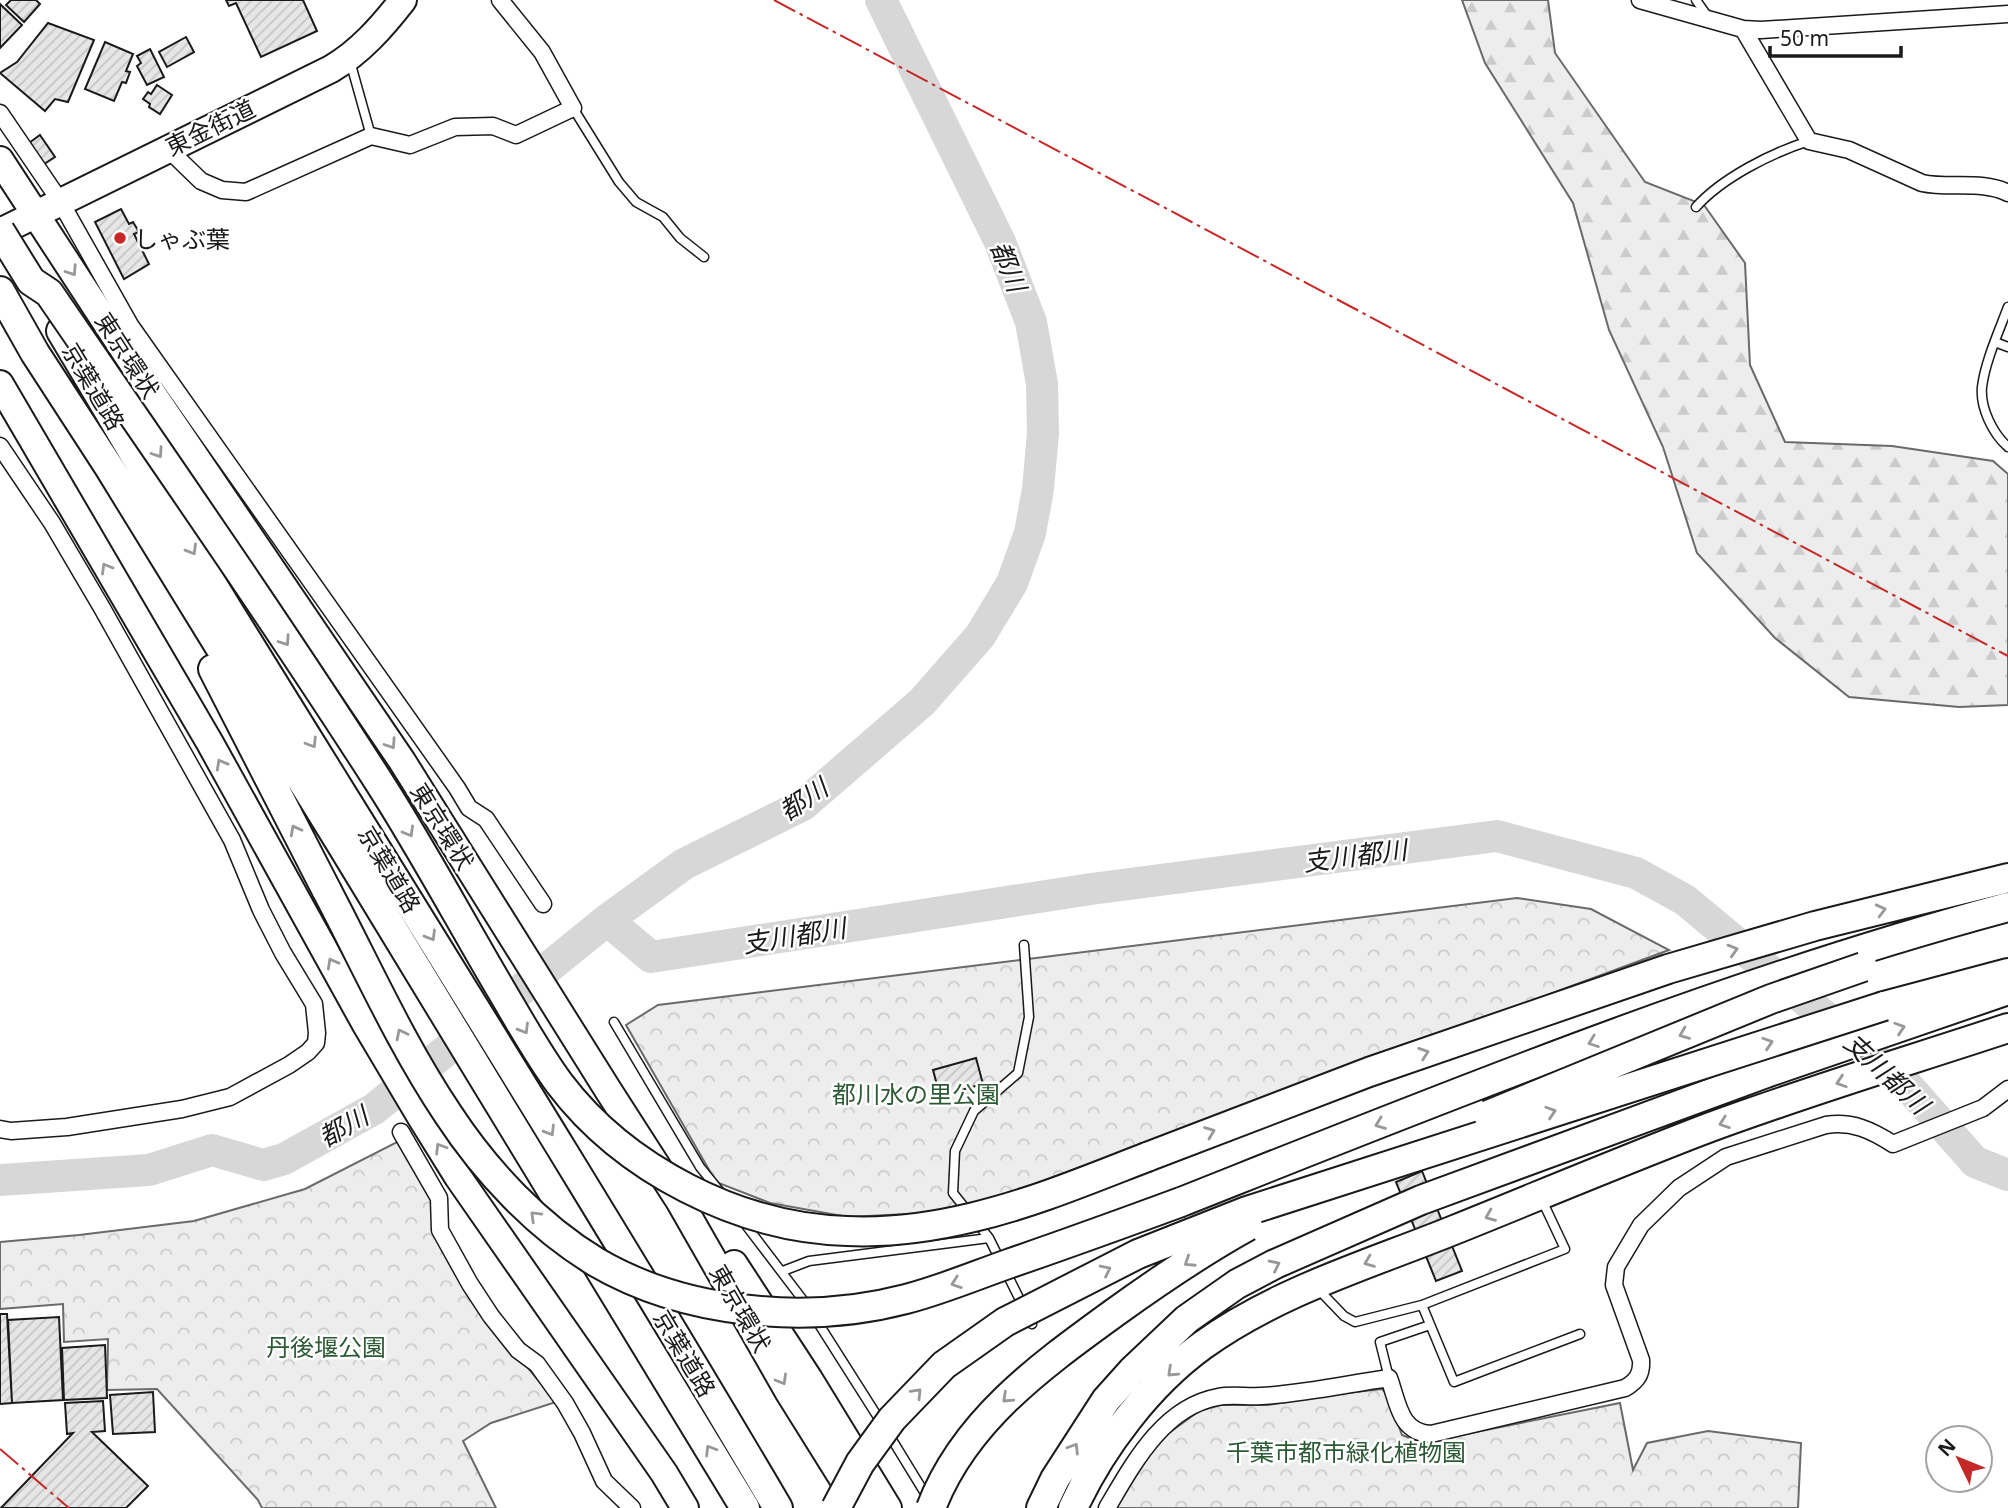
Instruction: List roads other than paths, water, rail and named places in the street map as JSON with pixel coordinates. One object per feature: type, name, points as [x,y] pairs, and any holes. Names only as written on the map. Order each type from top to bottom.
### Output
[{"type":"highway","name":"東金街道","points":[[0,231],[331,69],[349,58],[386,21],[402,0]]},
{"type":"highway","name":"東京環状","points":[[0,160],[34,215],[402,761],[680,1202],[788,1391],[861,1508]]},
{"type":"highway","name":"京葉道路","points":[[0,231],[227,608],[380,852],[778,1508]]},
{"type":"highway","points":[[31,281],[49,293],[381,785],[556,1079],[590,1117],[636,1157],[690,1190],[720,1203],[782,1222],[846,1231],[909,1228],[972,1217],[1045,1195],[1369,1072],[1668,969],[1815,926],[2008,878]]},
{"type":"highway","name":"京葉道路","points":[[0,291],[35,353],[341,844],[746,1508]]},
{"type":"highway","points":[[35,353],[44,383],[137,536],[216,674],[424,1077],[449,1116],[485,1165],[545,1225],[598,1262],[681,1297],[713,1306],[780,1313],[834,1311],[894,1302],[940,1289],[1181,1202],[1510,1073],[1703,1002],[2008,922]]},
{"type":"highway","points":[[0,384],[210,743],[365,1023],[412,1126],[458,1177],[664,1473],[685,1508]]},
{"type":"highway","points":[[933,1508],[940,1484],[956,1457],[975,1431],[1022,1384],[1054,1356],[1157,1282],[1229,1237],[1290,1203],[1403,1151],[1771,999],[1852,961],[2008,907]]},
{"type":"highway","points":[[836,1508],[860,1463],[892,1419],[944,1365],[1005,1322],[1138,1254],[1247,1211],[1588,1100],[1884,1006],[2008,973]]},
{"type":"highway","points":[[1041,1508],[1055,1479],[1106,1400],[1132,1371],[1187,1319],[1237,1284],[1275,1264],[1421,1200],[1766,1073],[2008,990]]},
{"type":"highway","points":[[1073,1508],[1115,1434],[1167,1376],[1203,1345],[1242,1321],[1314,1285],[1700,1131],[2008,1028]]},
{"type":"highway","points":[[458,1177],[479,1222],[530,1309],[667,1508]]},
{"type":"highway","points":[[680,1202],[709,1228],[740,1273],[888,1508]]},
{"type":"street","points":[[167,148],[201,181],[222,190],[246,192],[371,136],[410,145],[455,127],[493,126],[516,135],[573,108],[541,52],[500,0]]},
{"type":"street","points":[[1648,1],[1743,29],[1761,30],[2008,14]]},
{"type":"street","points":[[1743,29],[1808,141],[1850,150],[1922,183],[1934,186],[1997,187],[2008,193]]},
{"type":"street","points":[[0,113],[60,201],[130,326],[450,776],[470,808],[486,819],[543,904]]},
{"type":"street","points":[[0,446],[52,523],[232,840],[261,910],[314,1004],[317,1033],[316,1044],[308,1052],[230,1097],[182,1110],[90,1124],[11,1131],[0,1129]]},
{"type":"street","points":[[1107,1508],[1125,1477],[1158,1432],[1190,1407],[1214,1397],[1234,1394],[1260,1396],[1389,1378],[1406,1424],[1420,1433],[1432,1434],[1625,1388],[1642,1370],[1641,1360],[1614,1285],[1616,1267],[1641,1225],[1665,1200],[1726,1157],[1826,1125],[1843,1123],[1862,1128],[1893,1144],[1983,1108],[2008,1088]]},
{"type":"street","points":[[412,1126],[439,1198],[440,1230],[470,1284],[518,1350],[537,1364],[565,1403],[604,1482],[632,1508]]},
{"type":"lane","points":[[1696,0],[1710,19]]},
{"type":"lane","points":[[349,58],[371,136]]},
{"type":"lane","points":[[573,108],[593,143],[636,202],[663,217],[680,238],[704,257]]},
{"type":"lane","points":[[1696,207],[1710,191],[1784,149],[1808,141]]},
{"type":"lane","points":[[2008,307],[1982,388],[1986,414],[2000,440],[2008,447]]},
{"type":"lane","points":[[1995,342],[2008,347]]},
{"type":"lane","points":[[1024,945],[1028,1017],[1018,1073],[974,1111],[955,1151],[953,1193],[989,1238],[1032,1324]]},
{"type":"lane","points":[[614,1022],[700,1167],[783,1271],[826,1333],[933,1508]]},
{"type":"lane","points":[[1314,1285],[1344,1316],[1355,1322],[1422,1306],[1565,1249],[1540,1196]]},
{"type":"lane","points":[[783,1271],[809,1261],[989,1238]]},
{"type":"lane","points":[[1422,1306],[1454,1382],[1580,1334]]},
{"type":"lane","points":[[1389,1378],[1380,1342],[1430,1325]]},
{"type":"waterway","name":"都川","points":[[0,1180],[149,1170],[212,1150],[263,1165],[284,1159],[374,1109],[607,920],[684,864],[803,805],[922,702],[980,636],[1012,583],[1030,533],[1038,489],[1043,433],[1042,384],[1031,322],[1000,242],[881,0]]},
{"type":"waterway","name":"支川都川","points":[[607,920],[651,957],[1091,889],[1497,836],[1636,873],[1685,900],[1906,1084],[1975,1162],[2008,1175]]},
{"type":"place","name":"しゃぶ葉","points":[[120,238]]},
{"type":"park label","name":"都川水の里公園","points":[[916,1093]]},
{"type":"park label","name":"丹後堰公園","points":[[326,1346]]},
{"type":"park label","name":"千葉市都市緑化植物園","points":[[1346,1451]]}]
